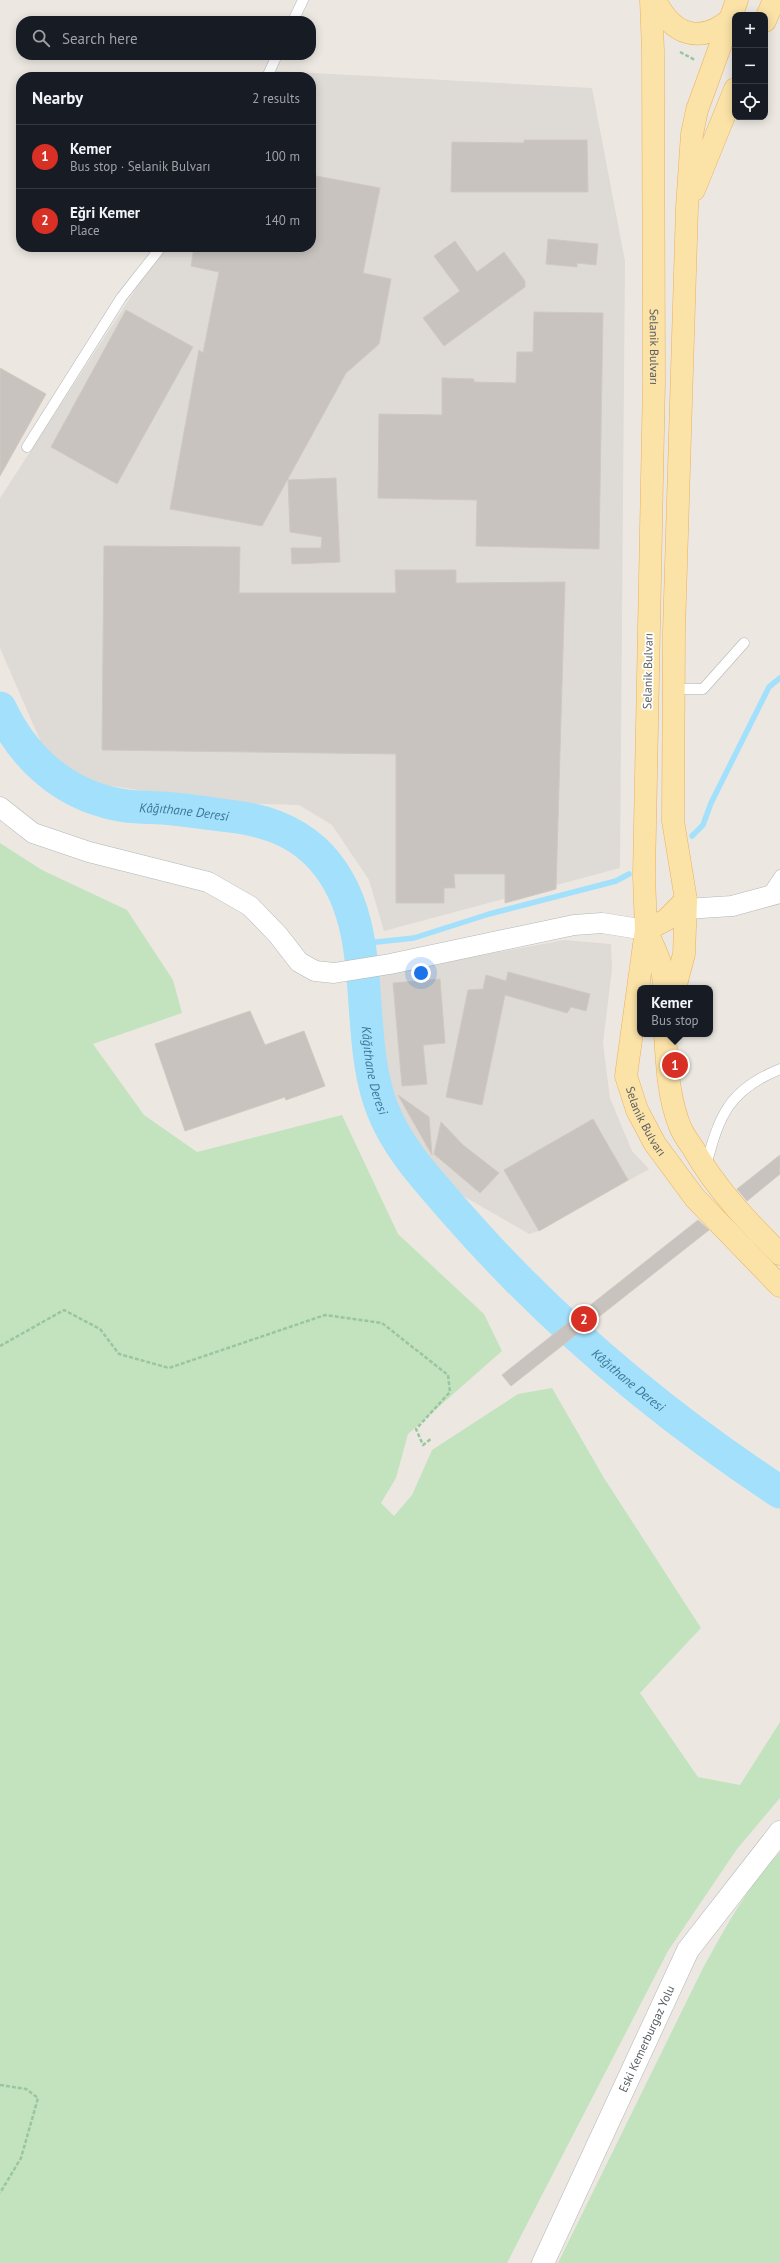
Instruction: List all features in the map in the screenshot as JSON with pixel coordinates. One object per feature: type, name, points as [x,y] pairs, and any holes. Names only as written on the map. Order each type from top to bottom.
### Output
[{"type":"main road","name":"Selanik Bulvarı","points":[[638,985],[646,930],[644,867],[654,322],[653,51],[650,0]]},
{"type":"main road","points":[[655,0],[661,12],[674,25],[698,35],[719,30],[734,9],[749,0]]},
{"type":"main road","points":[[768,14],[774,0]]},
{"type":"main road","points":[[676,985],[684,954],[686,905],[673,820],[674,689],[687,207],[692,134],[697,110],[734,9]]},
{"type":"main road","points":[[687,207],[732,96]]},
{"type":"main road","points":[[654,322],[685,318]]},
{"type":"main road","points":[[664,985],[664,974],[659,958],[646,930],[666,920],[686,905]]},
{"type":"main road","name":"Selanik Bulvarı","points":[[637,996],[626,1076],[637,1110],[655,1144],[695,1198],[780,1286]]},
{"type":"main road","points":[[665,1037],[667,1079],[679,1125],[705,1170],[746,1221],[780,1254]]},
{"type":"main road","name":"Eski Kemerburgaz Yolu","points":[[543,2263],[688,1950],[780,1832]]},
{"type":"street","points":[[0,807],[33,833],[89,852],[208,882],[250,906],[278,935],[299,962],[315,971],[334,973],[390,964],[574,925],[602,923],[646,930]]},
{"type":"street","points":[[686,905],[732,906],[773,895]]},
{"type":"lane","points":[[296,16],[304,0]]},
{"type":"lane","points":[[269,72],[275,60]]},
{"type":"lane","points":[[28,447],[121,298],[157,252]]},
{"type":"lane","points":[[674,689],[703,689],[744,643]]},
{"type":"lane","points":[[773,895],[780,875]]},
{"type":"lane","points":[[705,1170],[716,1128],[732,1100],[748,1085],[780,1069]]},
{"type":"path","points":[[0,1346],[64,1310],[100,1329],[119,1354],[169,1368],[325,1315],[382,1323],[448,1375],[450,1392],[416,1430],[423,1445],[432,1438]]},
{"type":"path","points":[[0,2085],[26,2089],[38,2098],[22,2158],[0,2193]]},
{"type":"shaded area","points":[[316,73],[592,88],[625,261],[620,868],[384,931],[369,880],[332,825],[299,805],[221,803],[74,780],[46,754],[0,648],[0,498],[160,252],[316,252]]},
{"type":"shaded area","points":[[564,940],[611,944],[612,969],[603,1043],[610,1098],[632,1151],[649,1169],[539,1231],[529,1234],[458,1193],[425,1169],[402,1135],[386,1090],[377,1038],[376,975]]},
{"type":"green space","points":[[0,843],[42,870],[127,910],[173,980],[182,1013],[93,1044],[144,1115],[197,1152],[342,1115],[398,1234],[484,1314],[502,1351],[408,1434],[396,1478],[381,1503],[394,1516],[412,1495],[432,1450],[518,1394],[552,1388],[604,1478],[701,1628],[640,1693],[698,1777],[740,1785],[780,1722],[780,1798],[737,1849],[668,1951],[507,2263],[0,2263]]},
{"type":"green space","points":[[780,1852],[780,2263],[558,2263],[703,1968],[747,1893]]},
{"type":"building","points":[[524,140],[587,140],[588,192],[451,192],[452,142],[524,143]]},
{"type":"building","points":[[316,176],[380,188],[363,273],[391,279],[379,344],[346,373],[262,526],[170,509],[199,350],[203,353],[219,272],[191,266],[193,252],[316,252]]},
{"type":"building","points":[[548,239],[598,244],[596,265],[577,263],[577,267],[546,264]]},
{"type":"building","points":[[455,241],[477,272],[504,252],[525,281],[525,287],[444,346],[423,318],[460,291],[434,256]]},
{"type":"building","points":[[126,310],[193,347],[117,484],[51,447]]},
{"type":"building","points":[[534,312],[603,313],[599,549],[476,546],[477,500],[378,498],[379,414],[442,415],[442,378],[474,379],[474,382],[516,383],[517,352],[533,352]]},
{"type":"building","points":[[0,368],[46,394],[0,476]]},
{"type":"building","points":[[336,478],[340,562],[292,564],[291,548],[321,548],[322,537],[290,532],[288,480]]},
{"type":"building","points":[[104,546],[240,547],[239,593],[396,593],[395,570],[456,570],[456,583],[565,582],[556,889],[505,903],[505,874],[454,874],[455,888],[444,888],[444,903],[396,903],[396,754],[102,750]]},
{"type":"building","points":[[508,972],[590,994],[586,1011],[571,1007],[567,1013],[505,995],[482,1105],[446,1097],[468,990],[483,989],[486,975],[506,981]]},
{"type":"building","points":[[440,979],[445,1043],[423,1045],[427,1084],[402,1086],[393,983]]},
{"type":"building","points":[[250,1011],[265,1045],[304,1031],[325,1086],[286,1100],[285,1097],[185,1131],[155,1044]]},
{"type":"building","points":[[398,1095],[429,1117],[432,1155]]},
{"type":"building","points":[[593,1119],[628,1180],[539,1231],[504,1170]]},
{"type":"building","points":[[441,1122],[463,1145],[499,1173],[480,1193],[434,1154]]},
{"type":"building","points":[[780,1155],[780,1174],[747,1201],[737,1189]]},
{"type":"building","points":[[698,1220],[709,1230],[511,1386],[502,1375]]},
{"type":"waterway","points":[[692,836],[703,825],[711,803],[769,687],[780,678]]},
{"type":"waterway","name":"Kâğıthane Deresi","points":[[0,708],[9,726],[33,757],[61,782],[78,791],[96,799],[133,807],[163,808],[253,820],[275,826],[286,831],[296,836],[315,851],[336,878],[350,908],[358,940],[363,974],[368,1043],[373,1077],[382,1108],[405,1151],[436,1190],[494,1254],[570,1329],[610,1364],[693,1431],[780,1492]]},
{"type":"waterway","points":[[358,944],[414,938],[489,914],[616,881],[629,874]]},
{"type":"place","name":"Kemer","points":[[675,1065]]},
{"type":"place","name":"Eğri Kemer","points":[[584,1319]]}]
